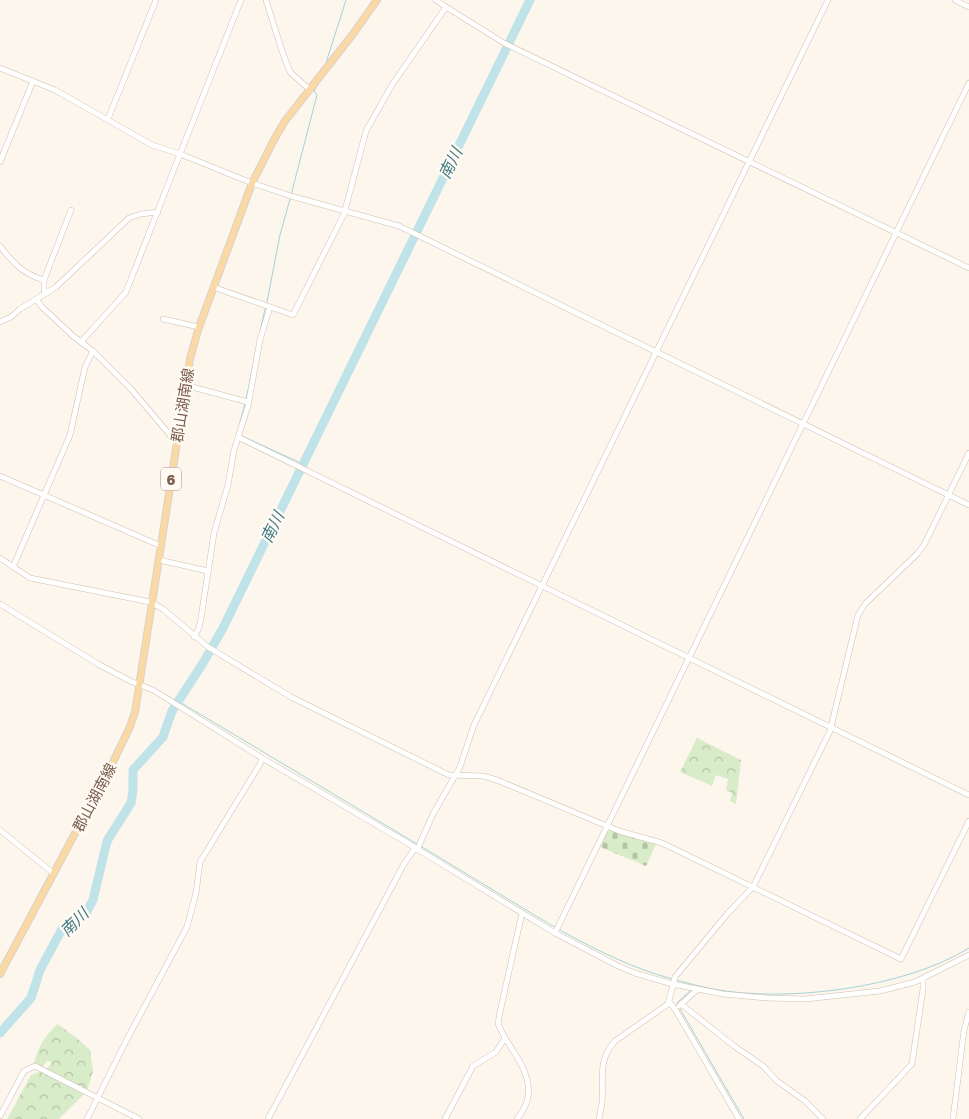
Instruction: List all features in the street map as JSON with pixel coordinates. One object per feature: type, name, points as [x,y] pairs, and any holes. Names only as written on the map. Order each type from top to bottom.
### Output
[{"type":"main road","name":"郡山湖南線","points":[[0,974],[129,729],[135,712],[190,359],[213,287],[252,183],[285,121],[377,0]]},
{"type":"street","points":[[108,119],[156,0]]},
{"type":"street","points":[[81,342],[126,292],[242,0]]},
{"type":"street","points":[[266,0],[290,72],[310,90]]},
{"type":"street","points":[[436,0],[504,42],[969,268]]},
{"type":"street","points":[[268,1119],[404,864],[416,849],[462,760],[474,724],[828,0]]},
{"type":"street","points":[[955,0],[969,7]]},
{"type":"street","points":[[213,287],[293,315],[345,210],[366,131],[392,85],[446,7]]},
{"type":"street","points":[[0,68],[55,90],[152,145],[180,154],[252,183],[292,196],[386,221],[411,232],[969,505]]},
{"type":"street","points":[[0,162],[33,81]]},
{"type":"street","points":[[556,930],[969,83]]},
{"type":"street","points":[[47,293],[44,290],[44,280],[72,210]]},
{"type":"street","points":[[0,322],[11,317],[20,309],[47,293],[129,218],[158,212]]},
{"type":"street","points":[[0,246],[17,268],[44,280]]},
{"type":"street","points":[[37,300],[41,306],[93,351],[131,389],[176,442]]},
{"type":"street","points":[[194,637],[199,628],[201,618],[214,534],[228,485],[248,402],[260,340],[270,307]]},
{"type":"street","points":[[163,320],[199,327]]},
{"type":"street","points":[[13,567],[70,435],[85,367],[93,351]]},
{"type":"street","points":[[185,385],[248,402]]},
{"type":"street","points":[[238,438],[969,795]]},
{"type":"street","points":[[598,1119],[602,1104],[602,1073],[608,1049],[615,1041],[669,1002],[674,981],[728,913],[753,887],[831,727],[855,622],[860,609],[920,550],[969,452]]},
{"type":"street","points":[[0,476],[161,546]]},
{"type":"street","points":[[0,558],[30,578],[148,601],[163,609],[208,647],[290,697],[449,774],[483,776],[497,780],[608,826],[662,843],[901,959],[969,821]]},
{"type":"street","points":[[159,560],[208,571]]},
{"type":"street","points":[[0,604],[98,664],[140,686],[153,690],[262,758],[522,913],[556,930],[618,966],[674,981],[697,990],[767,998],[805,999],[880,991],[923,979],[969,956]]},
{"type":"street","points":[[87,1119],[187,927],[196,893],[200,862],[262,758]]},
{"type":"street","points":[[0,830],[53,873]]},
{"type":"street","points":[[517,1119],[528,1100],[527,1083],[522,1067],[498,1024],[522,913]]},
{"type":"street","points":[[860,1119],[912,1064],[923,979]]},
{"type":"street","points":[[675,1009],[697,990]]},
{"type":"street","points":[[669,1002],[675,1009],[739,1119]]},
{"type":"street","points":[[681,1004],[734,1046],[764,1066],[776,1080],[805,1101],[823,1119]]},
{"type":"street","points":[[953,1119],[964,1030],[969,1012]]},
{"type":"street","points":[[445,1119],[473,1066],[496,1052],[505,1038]]},
{"type":"street","points":[[0,1116],[24,1071],[37,1067],[139,1119]]},
{"type":"green space","points":[[697,738],[741,760],[736,804],[730,801],[732,793],[726,790],[728,779],[716,775],[712,786],[680,772]]},
{"type":"green space","points":[[608,830],[656,844],[646,866],[600,847]]},
{"type":"green space","points":[[58,1024],[90,1050],[93,1071],[87,1091],[59,1119],[7,1119],[31,1075],[45,1070],[51,1064],[50,1061],[47,1061],[42,1068],[34,1064],[42,1042]]},
{"type":"waterway","points":[[325,66],[346,0]]},
{"type":"waterway","name":"南川","points":[[0,1033],[31,998],[40,970],[62,929],[85,915],[93,900],[107,841],[131,803],[133,770],[163,737],[172,711],[223,628],[530,0]]},
{"type":"waterway","points":[[291,195],[317,95],[314,91],[318,84]]},
{"type":"waterway","points":[[267,302],[280,235],[290,199]]},
{"type":"waterway","points":[[260,332],[265,309]]},
{"type":"waterway","points":[[246,400],[256,350]]},
{"type":"waterway","points":[[240,422],[245,404]]},
{"type":"waterway","points":[[242,436],[303,464]]},
{"type":"waterway","points":[[178,701],[417,844]]},
{"type":"waterway","points":[[422,847],[556,928]]},
{"type":"waterway","points":[[560,930],[614,958],[672,979]]},
{"type":"waterway","points":[[676,980],[708,988],[743,993],[810,993],[845,989],[912,973],[943,962],[969,948]]},
{"type":"waterway","points":[[678,1005],[677,1003],[692,989]]},
{"type":"waterway","points":[[680,1009],[744,1119]]}]
